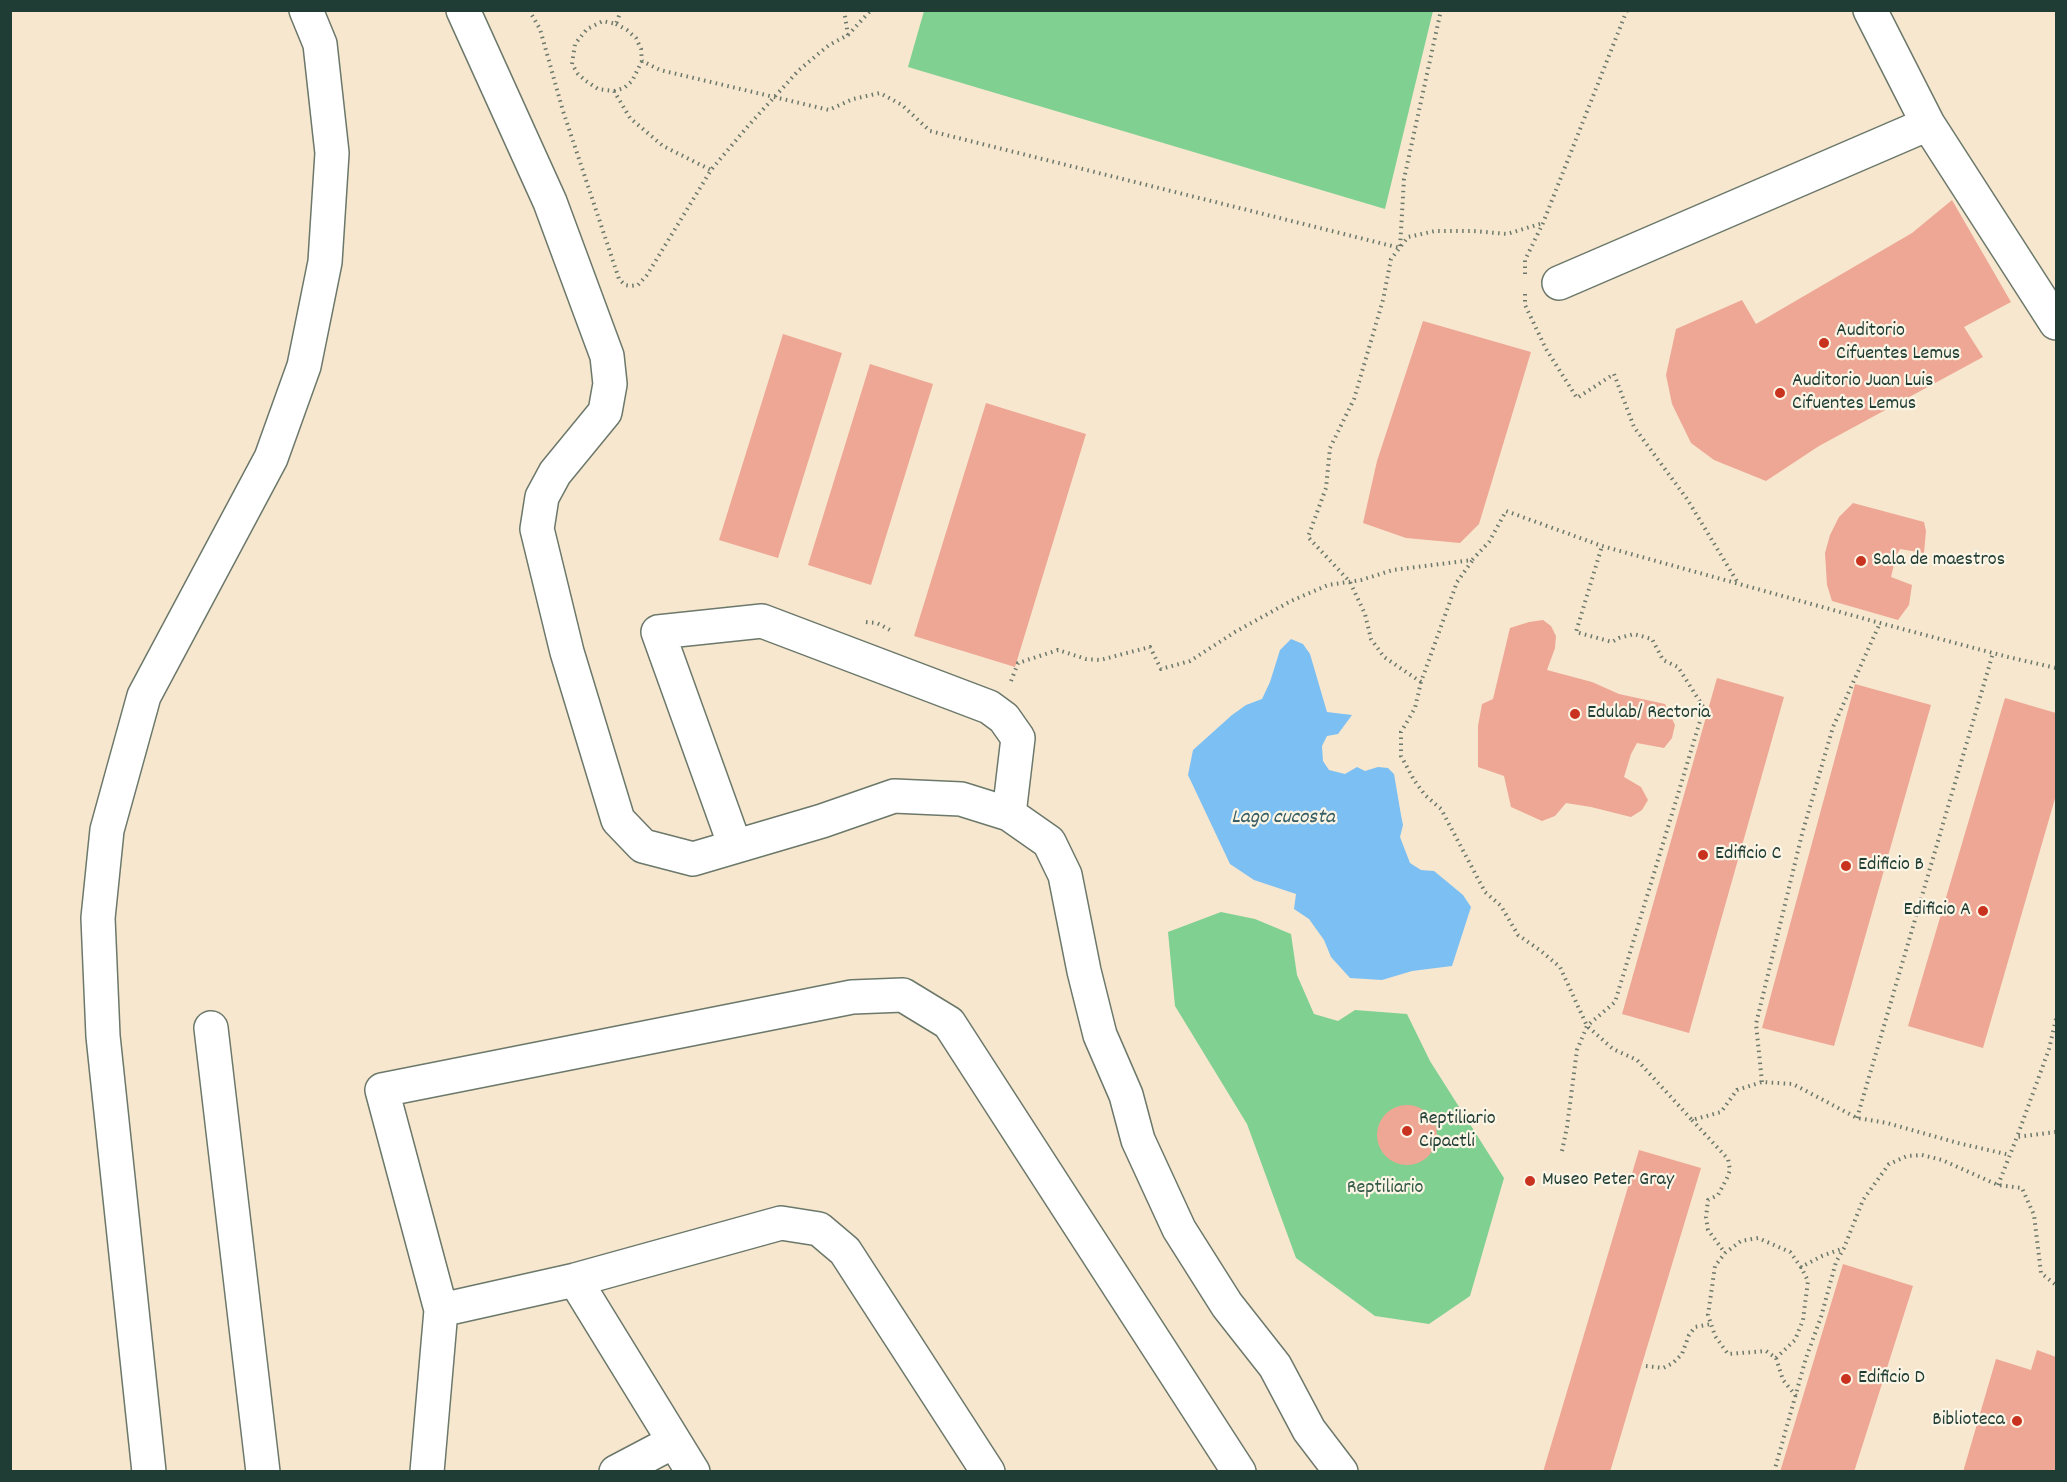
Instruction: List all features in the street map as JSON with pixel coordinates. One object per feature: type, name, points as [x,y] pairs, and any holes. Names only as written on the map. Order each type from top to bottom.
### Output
[{"type":"street","points":[[149,1472],[103,1036],[98,918],[102,874],[107,831],[144,696],[271,458],[304,366],[325,262],[332,153],[320,44],[306,10]]},
{"type":"street","points":[[463,10],[550,202],[607,356],[610,384],[605,412],[555,473],[542,497],[537,529],[567,652],[618,820],[643,846],[693,859],[822,821],[894,796],[962,799],[1009,814],[1049,842],[1065,875],[1084,971],[1100,1035],[1126,1095],[1138,1140],[1179,1229],[1227,1305],[1275,1366],[1310,1430],[1341,1472]]},
{"type":"street","points":[[1870,10],[1928,124],[2056,323]]},
{"type":"street","points":[[1559,283],[1928,124]]},
{"type":"street","points":[[735,846],[658,632],[762,621],[989,707],[1004,718],[1018,738],[1009,814]]},
{"type":"street","points":[[427,1472],[441,1310],[382,1090],[852,997],[903,995],[949,1023],[1239,1472]]},
{"type":"street","points":[[212,1028],[263,1472]]},
{"type":"street","points":[[441,1310],[575,1280],[781,1223],[819,1229],[845,1251],[988,1472]]},
{"type":"street","points":[[575,1280],[693,1472]]},
{"type":"street","points":[[616,1472],[673,1442]]},
{"type":"path","points":[[529,10],[540,29],[567,122],[619,279],[625,285],[638,285],[647,275],[711,170],[773,98],[799,70],[829,45],[848,35],[871,10]]},
{"type":"path","points":[[616,24],[621,10]]},
{"type":"path","points":[[844,10],[848,35]]},
{"type":"path","points":[[1400,248],[1404,179],[1441,10]]},
{"type":"path","points":[[1627,10],[1544,223],[1525,260],[1525,305],[1546,349],[1577,398],[1614,374],[1634,427],[1687,499],[1738,584]]},
{"type":"path","points":[[603,21],[616,24],[636,38],[641,49],[642,62],[632,81],[624,88],[614,91],[598,89],[578,74],[572,64],[575,44],[586,29],[603,21]]},
{"type":"path","points":[[642,62],[660,70],[829,110],[853,99],[880,93],[902,105],[930,131],[1400,248]]},
{"type":"path","points":[[614,91],[630,118],[663,146],[711,170]]},
{"type":"path","points":[[1421,682],[1384,657],[1371,639],[1365,615],[1350,582],[1308,537],[1326,488],[1330,448],[1354,399],[1383,300],[1391,259],[1408,237],[1435,231],[1507,234],[1544,223]]},
{"type":"path","points":[[1725,1254],[1708,1230],[1706,1217],[1708,1200],[1718,1195],[1727,1178],[1730,1170],[1728,1159],[1637,1060],[1613,1049],[1587,1026],[1560,968],[1518,935],[1502,906],[1485,892],[1441,809],[1413,780],[1401,756],[1401,732],[1415,708],[1421,682],[1457,582],[1488,542],[1506,511],[1602,546],[1880,623],[2056,668]]},
{"type":"path","points":[[1562,1151],[1577,1050],[1587,1026],[1615,1002],[1704,708],[1678,667],[1663,660],[1652,639],[1635,634],[1612,642],[1576,632],[1602,546]]},
{"type":"path","points":[[1007,689],[1018,663],[1058,650],[1086,659],[1100,660],[1150,647],[1161,669],[1190,661],[1234,632],[1291,601],[1328,585],[1350,582],[1393,570],[1472,560]]},
{"type":"path","points":[[858,621],[877,623],[897,634]]},
{"type":"path","points":[[1762,1082],[1755,1024],[1802,834],[1833,727],[1880,623]]},
{"type":"path","points":[[1857,1118],[1993,653]]},
{"type":"path","points":[[1998,1185],[2018,1137],[2049,1049],[2056,1019]]},
{"type":"path","points":[[1692,1120],[1721,1112],[1737,1090],[1762,1082],[1793,1084],[1857,1118],[1887,1123],[2010,1155]]},
{"type":"path","points":[[2018,1137],[2056,1132]]},
{"type":"path","points":[[1774,1472],[1836,1262],[1844,1248],[1859,1208],[1889,1164],[1907,1156],[1922,1155],[1942,1160],[1998,1185],[2022,1188],[2034,1215],[2041,1273],[2056,1285]]},
{"type":"path","points":[[1776,1358],[1795,1340],[1803,1320],[1809,1281],[1790,1252],[1758,1238],[1741,1241],[1715,1266],[1708,1315],[1715,1336],[1728,1354],[1766,1351],[1776,1358],[1784,1380],[1796,1396]]},
{"type":"path","points":[[1801,1267],[1844,1248]]},
{"type":"path","points":[[1646,1366],[1663,1368],[1672,1363],[1682,1354],[1689,1335],[1695,1327],[1711,1324]]},
{"type":"green space","points":[[924,10],[1433,11],[1385,209],[908,67]]},
{"type":"green space","name":"Reptiliario","points":[[1221,912],[1255,919],[1291,934],[1297,975],[1314,1014],[1338,1021],[1355,1010],[1407,1014],[1430,1061],[1504,1178],[1470,1296],[1429,1324],[1375,1316],[1296,1258],[1247,1124],[1175,1006],[1168,932]]},
{"type":"water","name":"Lago cucosta","points":[[1291,639],[1303,644],[1310,654],[1327,712],[1352,715],[1338,734],[1327,736],[1322,746],[1323,761],[1329,770],[1345,774],[1357,767],[1365,771],[1378,767],[1388,768],[1394,774],[1403,825],[1400,837],[1410,863],[1421,870],[1434,871],[1463,895],[1471,907],[1452,966],[1412,971],[1382,980],[1350,978],[1331,957],[1324,940],[1309,919],[1294,909],[1296,894],[1254,880],[1230,864],[1188,775],[1193,750],[1232,715],[1246,705],[1262,699],[1280,650]]},
{"type":"building","name":"Auditorio Cifuentes Lemus","points":[[1952,200],[2011,302],[1964,327],[1983,357],[1819,446],[1766,481],[1714,460],[1691,443],[1672,404],[1666,375],[1676,329],[1742,300],[1756,324],[1912,233]]},
{"type":"building","points":[[1423,321],[1531,352],[1479,524],[1460,543],[1406,538],[1363,523],[1377,461]]},
{"type":"building","points":[[783,334],[842,353],[778,558],[719,540]]},
{"type":"building","points":[[870,364],[933,384],[871,585],[808,565]]},
{"type":"building","points":[[986,403],[1086,434],[1015,667],[914,636]]},
{"type":"building","name":"Sala de maestros","points":[[1853,503],[1924,522],[1926,531],[1924,553],[1900,549],[1896,556],[1891,577],[1912,585],[1909,605],[1898,620],[1832,601],[1827,585],[1825,553],[1830,535],[1839,517]]},
{"type":"building","name":"Edulab/ Rectoria","points":[[1543,620],[1551,626],[1556,636],[1555,648],[1547,670],[1592,682],[1619,694],[1665,704],[1675,725],[1672,738],[1664,748],[1637,743],[1631,754],[1624,777],[1641,787],[1648,800],[1642,810],[1631,817],[1566,803],[1555,816],[1542,821],[1511,807],[1504,776],[1478,767],[1478,726],[1482,704],[1493,699],[1510,628]]},
{"type":"building","name":"Edificio C","points":[[1717,678],[1784,697],[1689,1033],[1622,1014]]},
{"type":"building","name":"Edificio B","points":[[1855,684],[1931,705],[1834,1046],[1762,1028]]},
{"type":"building","name":"Edificio A","points":[[2005,698],[2056,713],[2056,795],[1983,1048],[1908,1026]]},
{"type":"building","name":"Reptiliario Cipactli","points":[[1401,1105],[1413,1105],[1424,1110],[1432,1118],[1437,1135],[1435,1147],[1424,1160],[1413,1165],[1401,1165],[1390,1160],[1382,1152],[1377,1141],[1377,1129],[1382,1118],[1390,1110]]},
{"type":"building","points":[[1639,1150],[1701,1168],[1610,1472],[1543,1472]]},
{"type":"building","name":"Edificio D","points":[[1843,1264],[1913,1286],[1854,1472],[1780,1472]]},
{"type":"building","name":"Biblioteca","points":[[2037,1350],[2056,1357],[2056,1472],[1963,1472],[1996,1359],[2031,1370]]},
{"type":"place","name":"Auditorio Cifuentes Lemus","points":[[1824,343]]},
{"type":"place","name":"Auditorio Juan Luis Cifuentes Lemus","points":[[1780,393]]},
{"type":"place","name":"Sala de maestros","points":[[1861,561]]},
{"type":"place","name":"Edulab/ Rectoria","points":[[1575,714]]},
{"type":"place","name":"Edificio C","points":[[1703,855]]},
{"type":"place","name":"Edificio B","points":[[1846,866]]},
{"type":"place","name":"Edificio A","points":[[1983,911]]},
{"type":"place","name":"Reptiliario Cipactli","points":[[1407,1131]]},
{"type":"place","name":"Museo Peter Gray","points":[[1530,1181]]},
{"type":"place","name":"Edificio D","points":[[1846,1379]]},
{"type":"place","name":"Biblioteca","points":[[2017,1421]]}]
